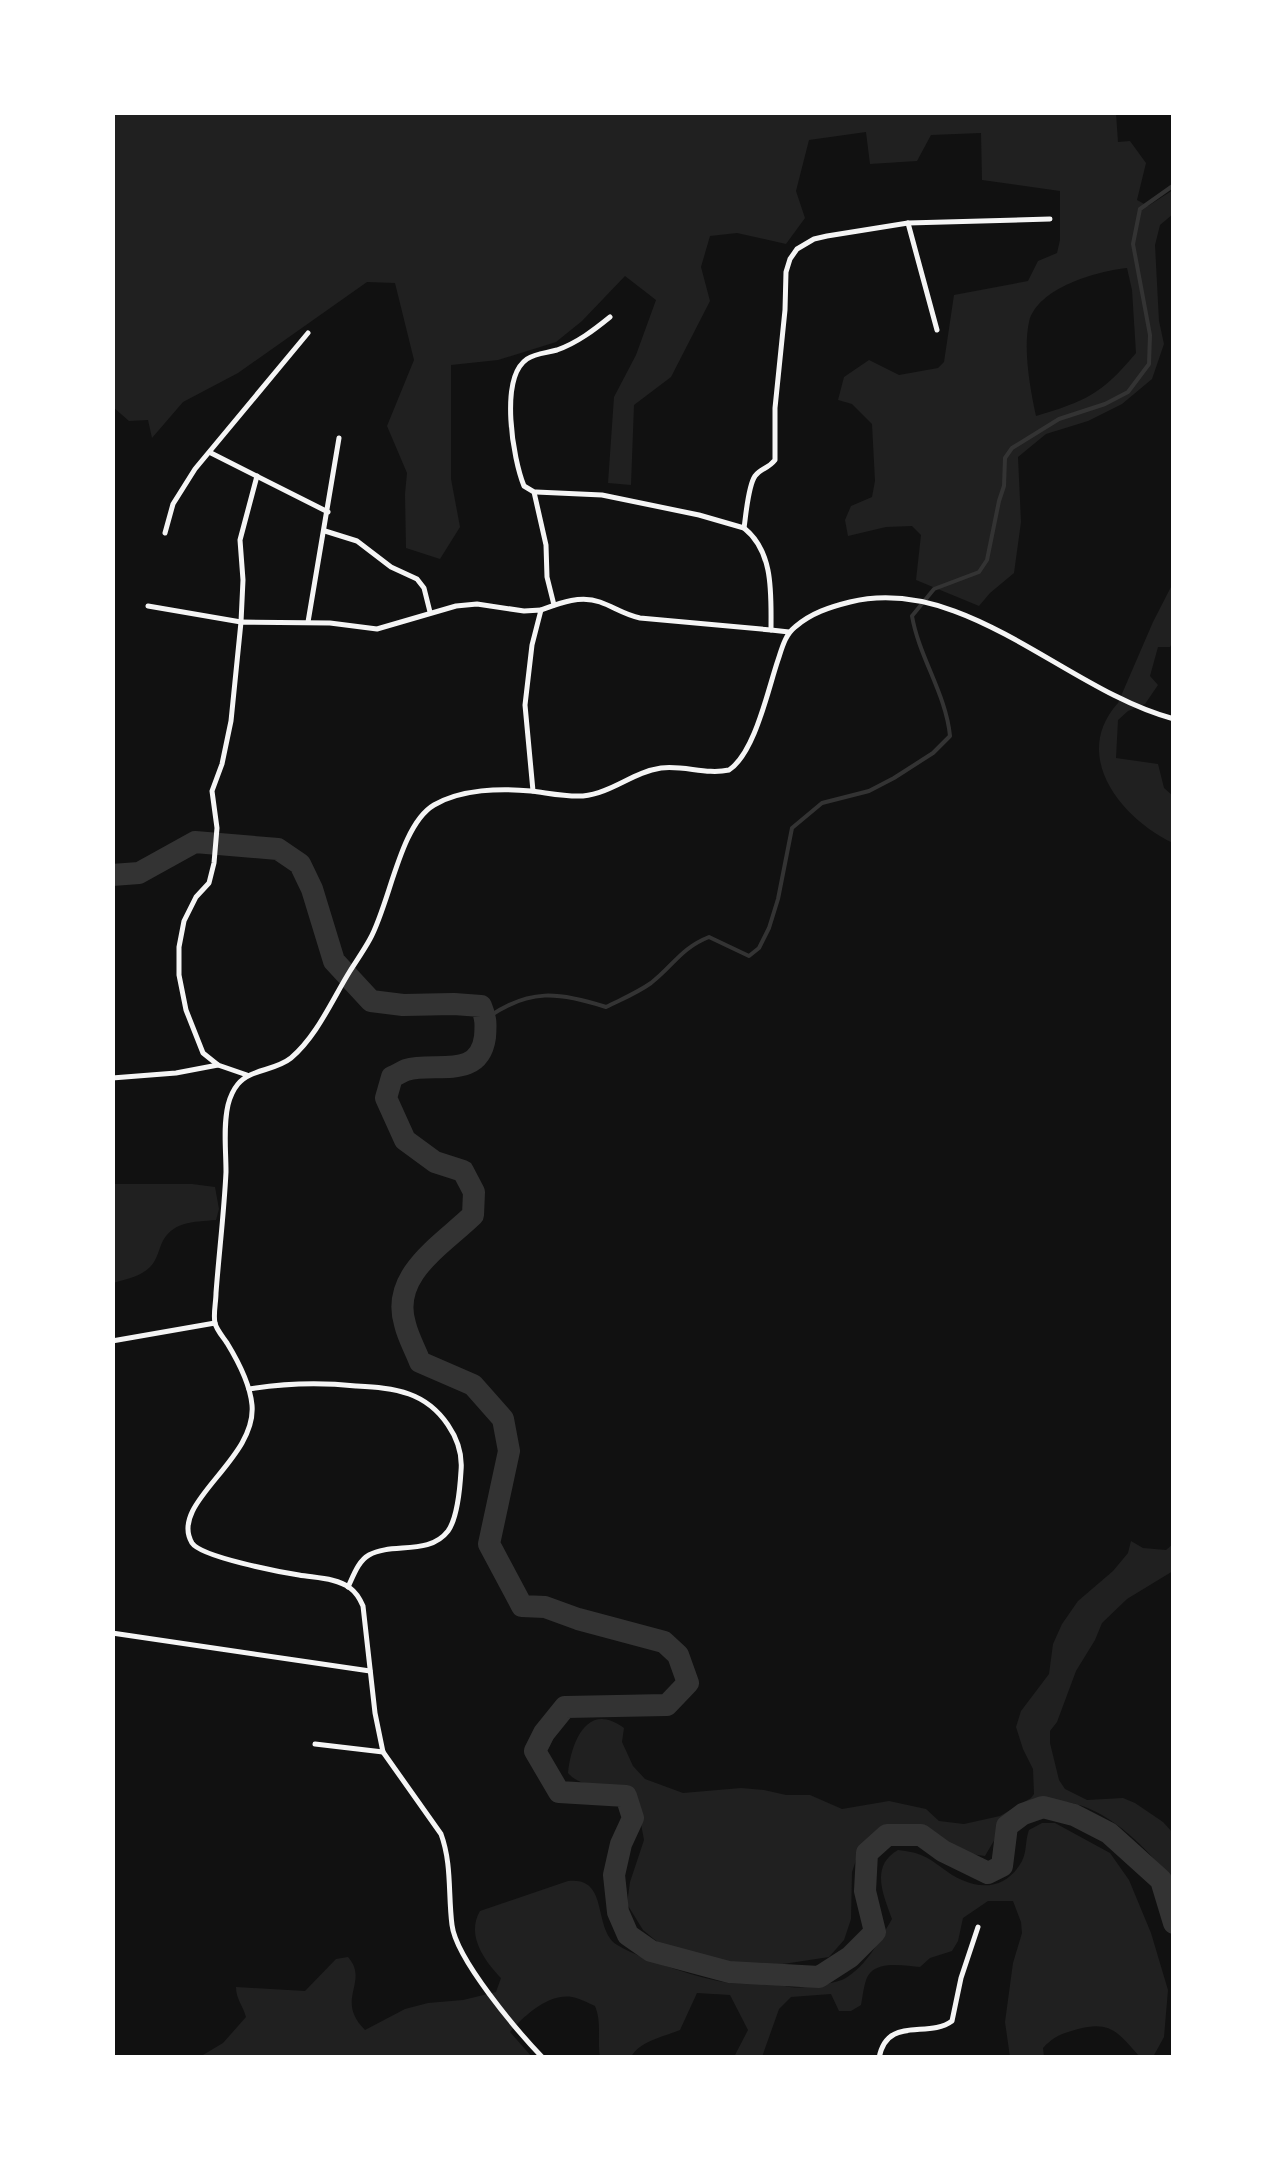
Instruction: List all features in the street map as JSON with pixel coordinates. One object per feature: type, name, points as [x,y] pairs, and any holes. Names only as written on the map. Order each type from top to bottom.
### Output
[{"type":"street","points":[[744,528],[754,478],[776,460],[775,408],[786,272],[798,249],[814,239],[908,223],[1050,220]]},
{"type":"street","points":[[908,223],[937,330]]},
{"type":"street","points":[[610,317],[572,344],[530,357],[516,374],[512,423],[524,486],[534,492],[602,495],[744,528],[756,538],[767,567],[771,630]]},
{"type":"street","points":[[165,533],[172,504],[195,469],[308,333]]},
{"type":"street","points":[[308,622],[339,438]]},
{"type":"street","points":[[211,452],[328,512]]},
{"type":"street","points":[[247,1076],[218,1066],[203,1053],[194,1035],[179,975],[179,948],[184,921],[209,882],[214,863],[212,791],[231,720],[244,580],[240,540],[257,476]]},
{"type":"street","points":[[534,492],[554,605]]},
{"type":"street","points":[[324,531],[357,541],[392,567],[417,579],[424,588],[430,612]]},
{"type":"street","points":[[543,2058],[514,2027],[458,1947],[452,1928],[450,1879],[441,1834],[383,1752],[363,1606],[358,1596],[333,1581],[208,1554],[191,1542],[188,1522],[192,1510],[237,1452],[252,1423],[249,1389],[236,1357],[215,1323],[228,1105],[232,1092],[247,1076],[288,1061],[315,1030],[368,944],[383,912],[406,840],[418,818],[434,805],[454,797],[491,790],[580,796],[600,793],[659,768],[720,772],[735,766],[756,726],[789,632],[813,614],[887,596],[935,604],[983,624],[1102,690],[1174,719]]},
{"type":"street","points":[[148,606],[240,622],[308,622],[377,629],[456,606],[477,604],[524,612],[580,599],[640,618],[789,632]]},
{"type":"street","points":[[532,791],[526,705],[532,645],[541,610]]},
{"type":"street","points":[[112,1078],[218,1066]]},
{"type":"street","points":[[112,1340],[215,1323]]},
{"type":"street","points":[[249,1389],[315,1382],[394,1390],[412,1394],[426,1404],[454,1433],[462,1459],[461,1477],[453,1522],[446,1533],[429,1544],[369,1555],[348,1587]]},
{"type":"street","points":[[112,1633],[370,1671]]},
{"type":"street","points":[[315,1744],[383,1752]]},
{"type":"street","points":[[879,2058],[884,2041],[892,2035],[914,2028],[938,2028],[952,2021],[978,1926]]},
{"type":"shaded area","points":[[112,113],[1116,113],[1118,142],[1130,141],[1146,163],[1137,200],[1148,206],[1173,190],[1173,214],[1160,225],[1155,245],[1164,344],[1152,379],[1122,404],[1088,421],[1046,434],[1018,457],[1021,522],[1014,573],[979,606],[916,580],[921,535],[912,526],[886,527],[848,536],[845,520],[851,506],[872,497],[872,424],[852,404],[838,400],[844,377],[869,360],[899,375],[938,368],[944,362],[954,295],[1028,281],[1038,261],[1057,253],[1060,191],[982,180],[981,133],[931,135],[917,161],[870,164],[866,132],[809,140],[796,191],[805,218],[786,244],[737,233],[710,236],[701,267],[710,301],[671,377],[634,405],[631,485],[608,483],[614,397],[636,355],[656,300],[625,276],[556,342],[498,360],[451,365],[451,479],[460,527],[440,559],[406,548],[407,473],[387,426],[414,360],[395,283],[367,282],[238,373],[183,402],[152,438],[148,420],[129,421],[113,407]],"holes":[[[1127,268],[1136,353],[1092,394],[1036,416],[1027,345],[1034,310],[1070,283],[1115,270]]]},
{"type":"shaded area","points":[[1173,583],[1173,641],[1170,647],[1158,647],[1150,676],[1158,685],[1145,704],[1118,720],[1116,758],[1158,764],[1164,788],[1173,796],[1173,843],[1136,818],[1121,802],[1108,784],[1099,744],[1104,723],[1118,703]]},
{"type":"shaded area","points":[[113,1184],[215,1187],[219,1209],[216,1220],[177,1227],[165,1237],[150,1267],[113,1283]]},
{"type":"shaded area","points":[[1131,1541],[1143,1548],[1166,1550],[1173,1544],[1173,1571],[1127,1599],[1102,1623],[1050,1731],[1050,1743],[1065,1789],[1087,1800],[1123,1798],[1163,1822],[1173,1833],[1173,1882],[1142,1846],[1102,1815],[1057,1801],[1034,1805],[1012,1818],[985,1856],[962,1853],[934,1834],[891,1826],[880,1829],[856,1860],[851,1919],[844,1940],[829,1957],[757,1968],[703,1961],[680,1955],[643,1930],[627,1904],[644,1840],[637,1802],[623,1786],[587,1784],[568,1773],[577,1738],[591,1722],[611,1721],[624,1728],[622,1742],[633,1766],[645,1779],[683,1793],[764,1790],[810,1795],[842,1809],[889,1801],[926,1809],[939,1821],[964,1824],[1000,1816],[1034,1794],[1033,1769],[1016,1727],[1021,1711],[1049,1674],[1053,1644],[1062,1624],[1078,1601],[1128,1553]]},
{"type":"shaded area","points":[[1042,1823],[1055,1823],[1110,1853],[1129,1880],[1151,1933],[1168,1990],[1164,2037],[1153,2057],[1140,2057],[1114,2031],[1099,2026],[1059,2035],[1043,2048],[1044,2057],[1010,2057],[1005,2022],[1021,1922],[1013,1901],[988,1901],[963,1918],[952,1951],[930,1958],[920,1967],[887,1966],[870,1973],[861,2005],[851,2011],[839,2011],[831,1994],[791,1997],[779,2009],[762,2057],[734,2057],[748,2030],[730,1995],[697,1993],[680,2030],[646,2043],[631,2057],[600,2057],[595,2006],[563,1997],[537,2007],[510,2032],[532,2057],[198,2058],[223,2043],[246,2017],[236,1987],[305,1991],[336,1959],[348,1957],[354,1966],[352,2009],[365,2030],[405,2009],[496,1992],[501,1978],[483,1955],[476,1938],[480,1911],[568,1881],[581,1882],[596,1895],[611,1939],[657,1963],[729,1983],[809,1987],[833,1983],[859,1967],[892,1919],[881,1872],[898,1850],[926,1858],[962,1880],[996,1884],[1017,1869],[1024,1857],[1029,1830]]},
{"type":"waterway","points":[[487,1018],[531,997],[559,996],[606,1007],[651,983],[684,952],[709,937],[749,956],[759,948],[769,928],[792,828],[822,803],[869,791],[894,778],[933,753],[950,736],[912,616],[934,589],[979,572],[987,560],[1004,486],[1005,458],[1012,448],[1059,419],[1128,392],[1149,364],[1150,335],[1133,244],[1140,209],[1174,185]]},
{"type":"waterway","points":[[112,875],[139,873],[195,842],[278,849],[300,864],[312,889],[334,961],[371,1001],[481,1006],[485,1037],[474,1059],[454,1067],[404,1071],[392,1077],[386,1098],[405,1140],[435,1162],[463,1171],[474,1192],[473,1215],[422,1262],[405,1291],[402,1306],[420,1362],[473,1385],[503,1419],[509,1451],[489,1544],[522,1606],[545,1607],[664,1642],[678,1655],[688,1683],[667,1705],[565,1707],[535,1751],[559,1792],[626,1796],[633,1818],[621,1844],[614,1875],[618,1912],[628,1935],[651,1951],[729,1972],[819,1977],[850,1957],[875,1932],[865,1891],[867,1853],[887,1835],[921,1835],[943,1851],[988,1873],[1002,1866],[1007,1826],[1023,1814],[1043,1807],[1074,1815],[1109,1833],[1161,1880],[1174,1923]]}]
